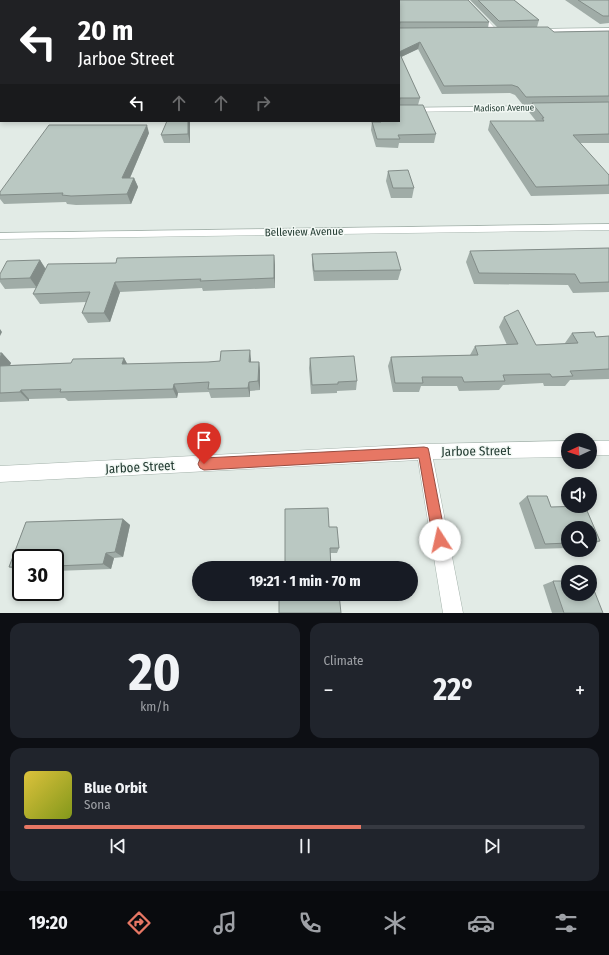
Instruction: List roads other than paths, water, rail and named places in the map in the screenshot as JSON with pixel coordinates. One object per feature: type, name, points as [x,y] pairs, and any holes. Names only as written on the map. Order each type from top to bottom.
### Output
[{"type":"street","points":[[465,0],[495,31]]},
{"type":"street","points":[[526,31],[609,30]]},
{"type":"street","points":[[488,32],[503,31]]},
{"type":"street","name":"Madison Avenue","points":[[400,110],[555,108]]},
{"type":"street","name":"Belleview Avenue","points":[[0,236],[609,227]]},
{"type":"street","points":[[597,448],[609,448]]},
{"type":"street","name":"Jarboe Street","points":[[0,474],[424,452],[561,449]]},
{"type":"street","points":[[424,452],[453,613]]}]
